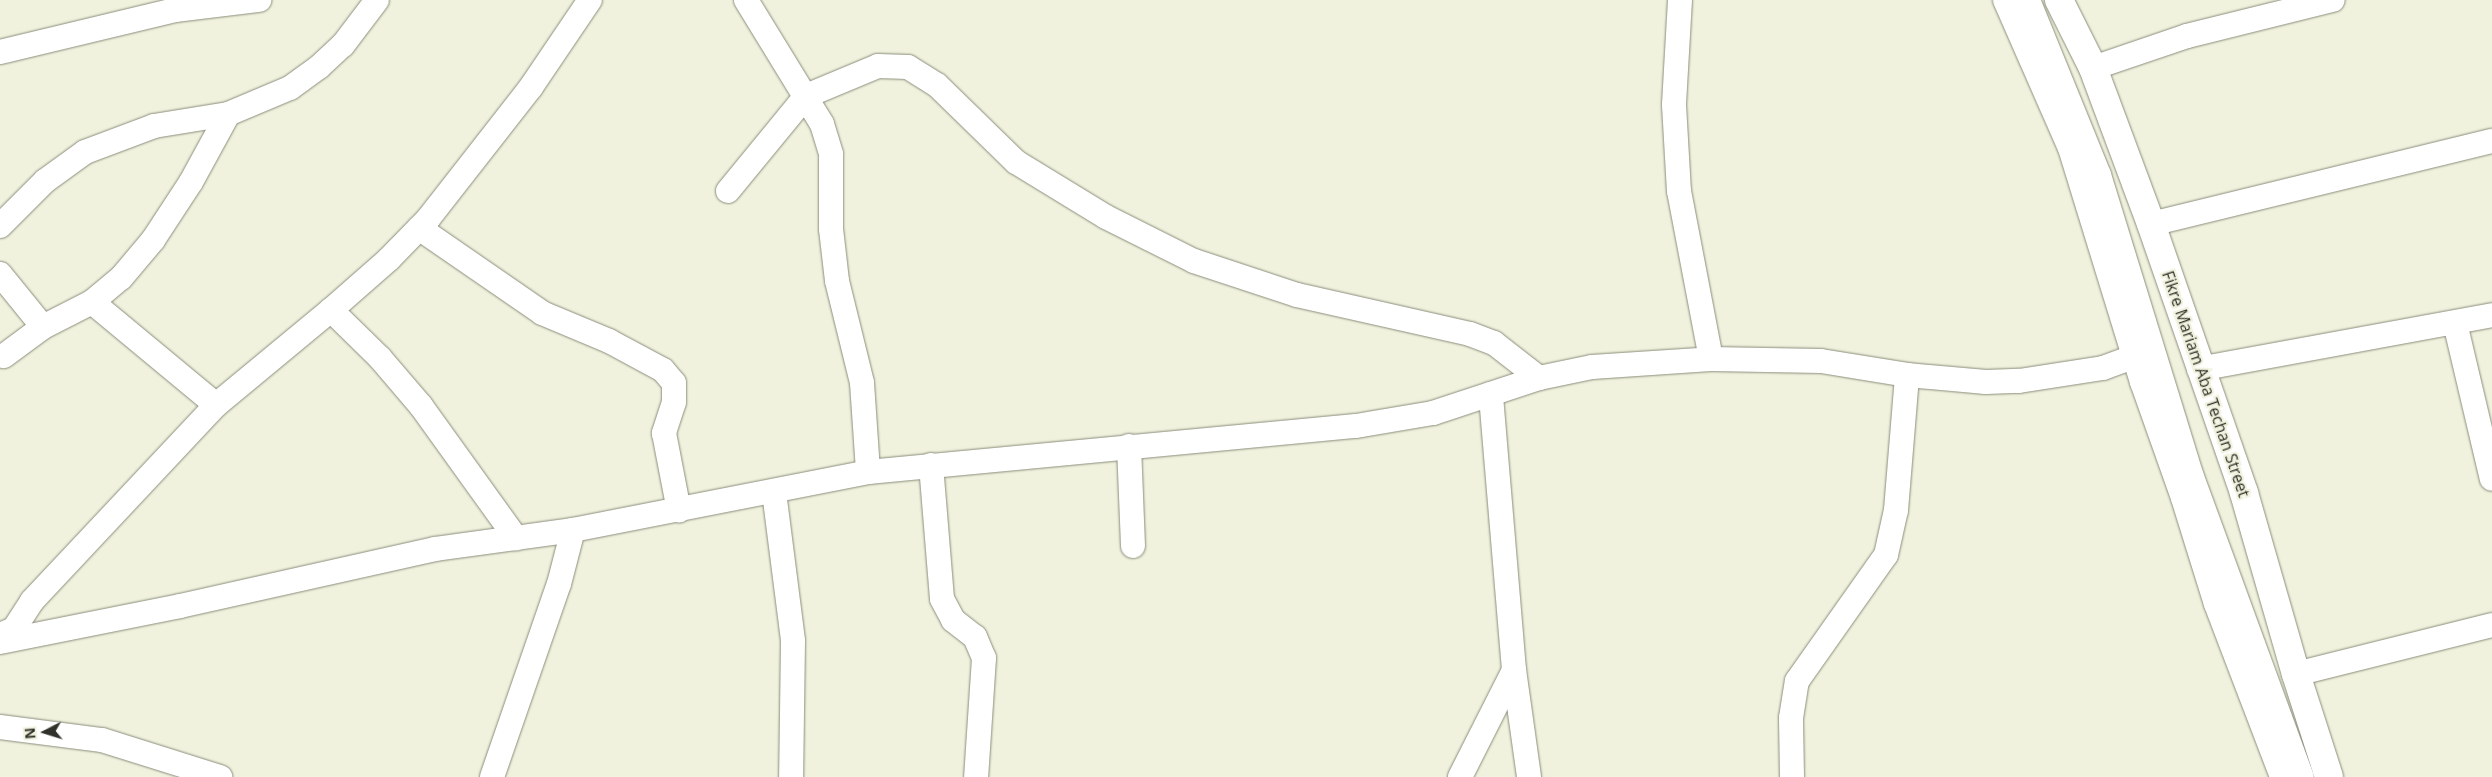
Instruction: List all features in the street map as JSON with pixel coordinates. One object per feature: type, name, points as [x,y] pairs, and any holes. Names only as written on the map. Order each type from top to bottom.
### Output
[{"type":"main road","name":"Fikre Mariam Aba Techan Street","points":[[2059,0],[2093,68],[2151,224],[2199,369],[2244,493],[2296,674],[2329,777]]},
{"type":"street","points":[[0,52],[174,10],[235,1],[259,0]]},
{"type":"street","points":[[0,226],[45,181],[85,152],[154,126],[228,114],[290,88],[319,67],[343,46],[377,0]]},
{"type":"street","points":[[0,635],[14,629],[32,601],[216,405],[331,310],[419,228],[530,87],[590,0]]},
{"type":"street","points":[[746,0],[822,124],[832,154],[831,229],[836,272],[862,383],[868,472]]},
{"type":"street","points":[[1680,0],[1674,105],[1679,191],[1711,359]]},
{"type":"street","points":[[2006,0],[2070,148],[2144,354],[2192,477],[2302,777]]},
{"type":"street","points":[[2028,0],[2100,175],[2144,354],[2216,604],[2282,777]]},
{"type":"street","points":[[2093,68],[2187,36],[2333,0]]},
{"type":"street","points":[[728,191],[806,96],[878,66],[908,67],[937,85],[1016,162],[1106,217],[1194,261],[1298,295],[1470,334],[1494,343],[1539,378]]},
{"type":"street","points":[[4,356],[43,327],[92,302],[121,278],[153,240],[191,182],[228,114]]},
{"type":"street","points":[[2151,224],[2492,141]]},
{"type":"street","points":[[419,228],[542,313],[609,341],[663,370],[674,383],[674,402],[664,433],[679,511]]},
{"type":"street","points":[[0,274],[43,327]]},
{"type":"street","points":[[92,302],[216,405]]},
{"type":"street","points":[[331,310],[380,358],[421,406],[516,538]]},
{"type":"street","points":[[2199,369],[2492,315]]},
{"type":"street","points":[[2455,323],[2492,479]]},
{"type":"street","points":[[0,642],[180,606],[426,551],[573,530],[679,511],[868,472],[1129,446],[1258,438],[1356,426],[1433,413],[1539,378],[1592,367],[1711,359],[1821,361],[1908,375],[1986,382],[2019,381],[2102,368],[2144,354]]},
{"type":"street","points":[[1792,777],[1791,718],[1796,681],[1886,555],[1896,510],[1908,375]]},
{"type":"street","points":[[1491,394],[1514,670],[1529,777]]},
{"type":"street","points":[[1129,446],[1133,546]]},
{"type":"street","points":[[931,465],[942,599],[953,620],[975,637],[984,658],[976,777]]},
{"type":"street","points":[[774,492],[793,641],[791,777]]},
{"type":"street","points":[[492,777],[558,584],[573,530]]},
{"type":"street","points":[[2296,674],[2492,625]]},
{"type":"street","points":[[1460,777],[1514,670]]},
{"type":"street","points":[[0,727],[111,742],[220,777]]}]
